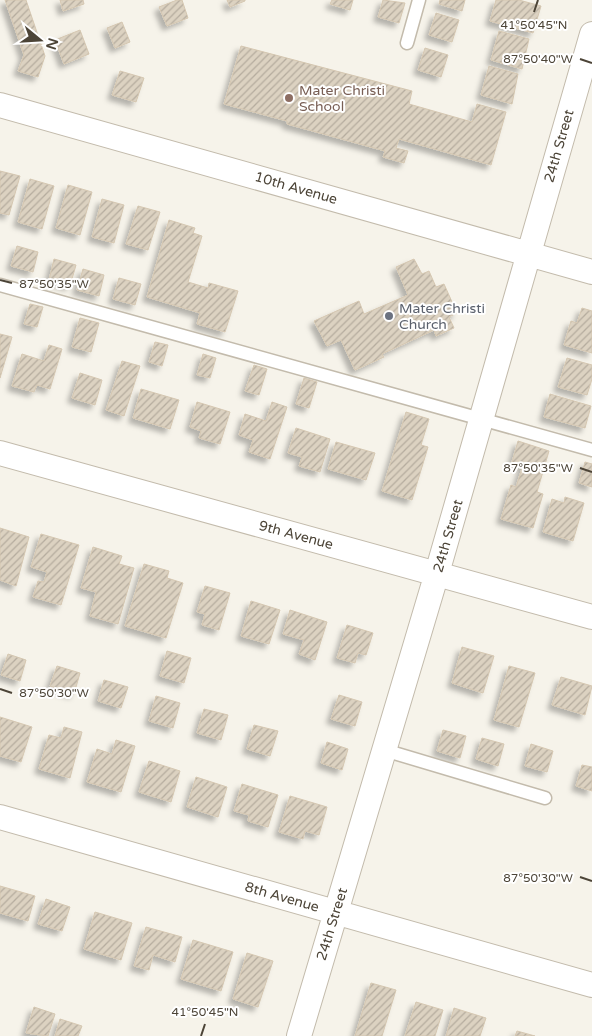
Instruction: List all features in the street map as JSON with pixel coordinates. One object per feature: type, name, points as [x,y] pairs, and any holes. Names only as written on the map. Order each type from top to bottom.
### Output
[{"type":"street","name":"24th Street","points":[[299,1036],[437,573],[592,34]]},
{"type":"street","name":"10th Avenue","points":[[0,105],[592,272]]},
{"type":"street","name":"9th Avenue","points":[[0,453],[592,617]]},
{"type":"street","name":"8th Avenue","points":[[0,817],[592,985]]},
{"type":"lane","points":[[407,43],[419,0]]},
{"type":"lane","points":[[0,284],[592,450]]},
{"type":"lane","points":[[384,750],[545,798]]},
{"type":"building","points":[[5,0],[26,0],[45,56],[38,77],[18,71],[24,55]]},
{"type":"building","points":[[60,0],[83,0],[84,4],[63,11]]},
{"type":"building","points":[[182,0],[188,18],[167,26],[159,7]]},
{"type":"building","points":[[227,0],[245,0],[245,1],[230,7]]},
{"type":"building","points":[[332,0],[353,0],[350,10],[330,4]]},
{"type":"building","points":[[383,0],[405,3],[399,23],[378,17]]},
{"type":"building","points":[[440,0],[465,0],[462,11],[439,4]]},
{"type":"building","points":[[496,0],[519,0],[541,6],[533,33],[490,21]]},
{"type":"building","points":[[436,13],[459,20],[452,42],[429,35]]},
{"type":"building","points":[[122,22],[130,42],[115,48],[107,28]]},
{"type":"building","points":[[80,30],[89,54],[64,64],[55,40]]},
{"type":"building","points":[[499,31],[529,39],[522,69],[491,60]]},
{"type":"building","points":[[241,46],[412,91],[409,104],[472,122],[477,104],[506,112],[491,165],[399,139],[396,148],[408,151],[404,163],[383,157],[385,151],[287,124],[287,121],[224,104]]},
{"type":"building","points":[[425,48],[448,55],[441,77],[418,70]]},
{"type":"building","points":[[489,66],[518,74],[512,104],[481,95]]},
{"type":"building","points":[[120,71],[144,78],[136,102],[112,95]]},
{"type":"building","points":[[0,171],[20,176],[9,215],[0,213]]},
{"type":"building","points":[[30,179],[54,186],[42,229],[18,222]]},
{"type":"building","points":[[68,185],[92,192],[80,235],[56,228]]},
{"type":"building","points":[[102,199],[124,205],[114,243],[92,237]]},
{"type":"building","points":[[138,206],[160,212],[148,250],[126,244]]},
{"type":"building","points":[[169,220],[195,228],[193,233],[202,236],[188,282],[208,288],[209,283],[238,291],[225,332],[197,324],[200,313],[147,297]]},
{"type":"building","points":[[17,246],[38,252],[33,272],[11,266]]},
{"type":"building","points":[[54,259],[76,265],[70,286],[49,280]]},
{"type":"building","name":"Mater Christi Church","points":[[414,259],[422,274],[429,271],[436,287],[444,284],[457,313],[449,317],[454,328],[436,336],[434,330],[382,354],[384,357],[355,370],[341,340],[327,346],[314,321],[359,301],[364,314],[408,295],[396,267]]},
{"type":"building","points":[[83,269],[104,275],[99,296],[77,290]]},
{"type":"building","points":[[119,278],[141,284],[135,305],[113,299]]},
{"type":"building","points":[[30,304],[43,307],[37,327],[24,324]]},
{"type":"building","points":[[582,308],[592,311],[592,353],[564,345],[571,321],[577,323]]},
{"type":"building","points":[[80,318],[99,323],[91,352],[72,347]]},
{"type":"building","points":[[0,334],[12,337],[0,378]]},
{"type":"building","points":[[155,342],[168,345],[162,366],[149,362]]},
{"type":"building","points":[[49,345],[62,349],[50,389],[37,385],[34,392],[12,386],[22,354],[44,361]]},
{"type":"building","points":[[203,354],[216,358],[210,378],[197,375]]},
{"type":"building","points":[[567,358],[592,365],[592,379],[587,395],[558,387]]},
{"type":"building","points":[[122,361],[140,366],[124,416],[106,410]]},
{"type":"building","points":[[254,365],[267,369],[259,395],[245,391]]},
{"type":"building","points":[[80,373],[102,380],[95,405],[72,398]]},
{"type":"building","points":[[304,378],[317,382],[309,408],[296,404]]},
{"type":"building","points":[[141,389],[179,400],[170,429],[133,418]]},
{"type":"building","points":[[550,394],[591,406],[585,428],[544,417]]},
{"type":"building","points":[[197,402],[230,412],[220,444],[199,438],[201,431],[190,427]]},
{"type":"building","points":[[272,402],[287,407],[270,459],[249,452],[253,440],[239,435],[245,414],[266,421]]},
{"type":"building","points":[[406,412],[429,419],[421,445],[428,447],[412,500],[382,491]]},
{"type":"building","points":[[296,428],[330,439],[320,472],[299,466],[302,457],[288,453]]},
{"type":"building","points":[[518,441],[549,451],[537,492],[543,494],[533,528],[501,519],[511,485],[516,487],[523,465],[512,462]]},
{"type":"building","points":[[336,442],[375,453],[366,480],[328,469]]},
{"type":"building","points":[[585,462],[592,464],[592,487],[579,483]]},
{"type":"building","points":[[565,497],[584,503],[573,541],[543,532],[552,499],[564,503]]},
{"type":"building","points":[[0,528],[29,537],[16,586],[0,580]]},
{"type":"building","points":[[41,534],[79,545],[61,605],[33,597],[38,581],[44,582],[47,572],[31,567]]},
{"type":"building","points":[[93,547],[122,556],[119,564],[134,568],[118,624],[90,616],[96,592],[81,588]]},
{"type":"building","points":[[144,564],[169,571],[167,578],[183,583],[166,638],[125,626]]},
{"type":"building","points":[[205,586],[230,593],[219,630],[202,625],[205,614],[197,612]]},
{"type":"building","points":[[251,601],[280,610],[269,644],[241,636]]},
{"type":"building","points":[[290,610],[327,622],[315,660],[299,654],[304,640],[283,634]]},
{"type":"building","points":[[347,625],[373,633],[366,655],[358,653],[355,663],[337,658]]},
{"type":"building","points":[[462,647],[494,656],[483,693],[452,683]]},
{"type":"building","points":[[167,651],[191,658],[184,683],[160,676]]},
{"type":"building","points":[[8,654],[26,660],[20,681],[1,675]]},
{"type":"building","points":[[57,666],[80,673],[74,694],[50,686]]},
{"type":"building","points":[[509,666],[535,673],[519,727],[494,720]]},
{"type":"building","points":[[561,677],[592,686],[585,715],[552,705]]},
{"type":"building","points":[[104,680],[128,687],[121,708],[98,701]]},
{"type":"building","points":[[339,695],[362,702],[355,726],[331,719]]},
{"type":"building","points":[[156,696],[180,703],[173,728],[149,721]]},
{"type":"building","points":[[204,709],[228,715],[221,740],[197,733]]},
{"type":"building","points":[[0,717],[32,727],[21,762],[0,756]]},
{"type":"building","points":[[254,725],[278,731],[270,756],[247,749]]},
{"type":"building","points":[[64,727],[82,732],[70,778],[39,769],[49,735],[61,738]]},
{"type":"building","points":[[443,730],[466,736],[460,758],[437,751]]},
{"type":"building","points":[[482,738],[504,744],[498,766],[476,759]]},
{"type":"building","points":[[116,740],[135,746],[121,792],[87,782],[97,749],[112,754]]},
{"type":"building","points":[[327,742],[348,749],[342,770],[321,763]]},
{"type":"building","points":[[531,744],[553,751],[547,772],[525,766]]},
{"type":"building","points":[[149,761],[180,771],[171,802],[139,792]]},
{"type":"building","points":[[582,765],[592,767],[592,791],[576,786]]},
{"type":"building","points":[[196,777],[227,787],[218,817],[187,807]]},
{"type":"building","points":[[242,784],[278,795],[268,827],[248,821],[249,815],[234,811]]},
{"type":"building","points":[[290,796],[327,807],[319,835],[305,831],[303,839],[279,832]]},
{"type":"building","points":[[0,886],[35,896],[28,921],[0,913]]},
{"type":"building","points":[[46,899],[70,907],[62,931],[38,924]]},
{"type":"building","points":[[95,912],[132,923],[121,960],[84,949]]},
{"type":"building","points":[[146,927],[182,937],[175,962],[153,955],[149,970],[134,966]]},
{"type":"building","points":[[193,940],[233,952],[221,991],[181,979]]},
{"type":"building","points":[[247,953],[273,961],[258,1007],[233,999]]},
{"type":"building","points":[[371,983],[396,990],[382,1036],[355,1036]]},
{"type":"building","points":[[416,1002],[443,1010],[435,1036],[405,1036]]},
{"type":"building","points":[[34,1007],[55,1014],[48,1036],[26,1033]]},
{"type":"building","points":[[454,1008],[486,1018],[480,1036],[446,1036]]},
{"type":"building","points":[[60,1019],[82,1026],[78,1036],[55,1036]]},
{"type":"building","points":[[517,1031],[535,1036],[515,1036]]},
{"type":"place","name":"Mater Christi School","points":[[289,98]]},
{"type":"place","name":"Mater Christi Church","points":[[389,316]]}]
